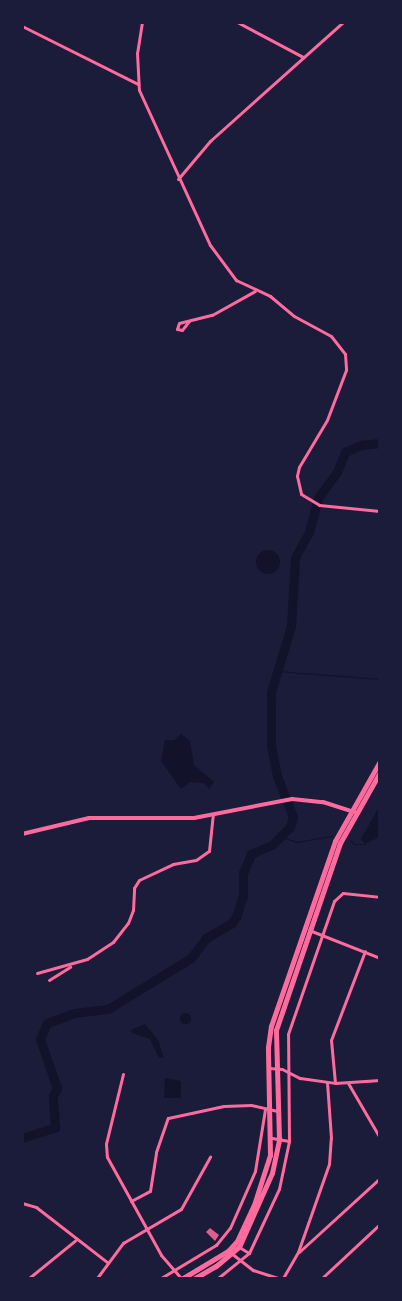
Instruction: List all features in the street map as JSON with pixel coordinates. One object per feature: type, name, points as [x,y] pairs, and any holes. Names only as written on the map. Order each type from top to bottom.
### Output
[{"type":"main road","points":[[237,1245],[267,1168],[272,1138],[269,1108],[272,1068],[271,1026],[335,841],[380,762]]},
{"type":"main road","points":[[352,812],[380,772]]},
{"type":"main road","points":[[195,1278],[230,1253],[237,1245],[272,1172],[279,1139],[272,1068]]},
{"type":"main road","points":[[182,1278],[230,1253]]},
{"type":"street","points":[[237,22],[303,57]]},
{"type":"street","points":[[178,179],[210,141],[343,22]]},
{"type":"street","points":[[142,24],[137,43],[138,84],[178,179],[210,245],[236,280],[331,336],[345,354],[346,370],[327,420],[299,467],[297,476],[301,494],[311,502],[320,505],[380,512]]},
{"type":"street","points":[[22,26],[138,84]]},
{"type":"street","points":[[189,321],[212,315],[255,291]]},
{"type":"street","points":[[22,834],[89,818],[156,820],[213,815],[273,801],[292,799],[316,800],[352,812]]},
{"type":"street","points":[[49,980],[73,965],[98,953],[124,930],[133,910],[134,888],[139,880],[173,864],[204,856],[212,843],[213,815]]},
{"type":"street","points":[[218,1278],[242,1262],[248,1254],[278,1189],[289,1141],[288,1034],[322,934],[338,895],[349,893],[380,897]]},
{"type":"street","points":[[306,929],[380,958]]},
{"type":"street","points":[[335,1083],[331,1040],[364,951]]},
{"type":"street","points":[[37,973],[73,965]]},
{"type":"street","points":[[272,1068],[300,1078],[335,1083],[380,1080]]},
{"type":"street","points":[[123,1074],[106,1151],[109,1164],[174,1271],[182,1278]]},
{"type":"street","points":[[283,1278],[298,1252],[329,1164],[331,1138],[327,1082]]},
{"type":"street","points":[[348,1083],[380,1138]]},
{"type":"street","points":[[131,1201],[150,1191],[156,1152],[168,1118],[224,1106],[277,1108]]},
{"type":"street","points":[[161,1278],[216,1244],[230,1228],[256,1171],[269,1108]]},
{"type":"street","points":[[272,1138],[289,1141]]},
{"type":"street","points":[[96,1278],[124,1243],[181,1209],[210,1157]]},
{"type":"street","points":[[298,1252],[380,1178]]},
{"type":"street","points":[[22,1203],[30,1204],[107,1262]]},
{"type":"street","points":[[322,1278],[380,1224]]},
{"type":"street","points":[[29,1278],[77,1239]]},
{"type":"street","points":[[237,1245],[248,1254]]},
{"type":"street","points":[[230,1253],[254,1270],[278,1278]]},
{"type":"shaded area","points":[[268,550],[277,553],[280,562],[277,571],[268,574],[259,571],[256,562],[259,553]]},
{"type":"shaded area","points":[[181,734],[190,741],[194,765],[214,782],[209,789],[203,783],[190,782],[181,789],[161,761],[165,740],[174,740]]},
{"type":"shaded area","points":[[379,807],[379,837],[365,844],[361,839]]},
{"type":"shaded area","points":[[185,1012],[191,1018],[185,1024],[179,1018]]},
{"type":"shaded area","points":[[145,1024],[158,1040],[164,1058],[159,1058],[150,1039],[132,1033],[131,1030]]},
{"type":"shaded area","points":[[165,1078],[181,1081],[181,1098],[164,1098]]},
{"type":"building","points":[[210,1228],[219,1235],[215,1241],[206,1232]]},
{"type":"waterway","points":[[22,1138],[55,1127],[53,1096],[57,1088],[40,1039],[47,1023],[74,1013],[108,1009],[191,958],[206,938],[232,923],[236,917],[243,896],[243,873],[251,854],[273,844],[290,827],[293,817],[277,776],[271,746],[271,692],[291,626],[295,558],[309,532],[318,498],[337,472],[345,452],[361,445],[380,443]]},
{"type":"waterway","points":[[277,671],[380,679]]},
{"type":"waterway","points":[[281,837],[297,842],[332,836]]},
{"type":"waterway","points":[[350,840],[354,844],[365,844]]}]
